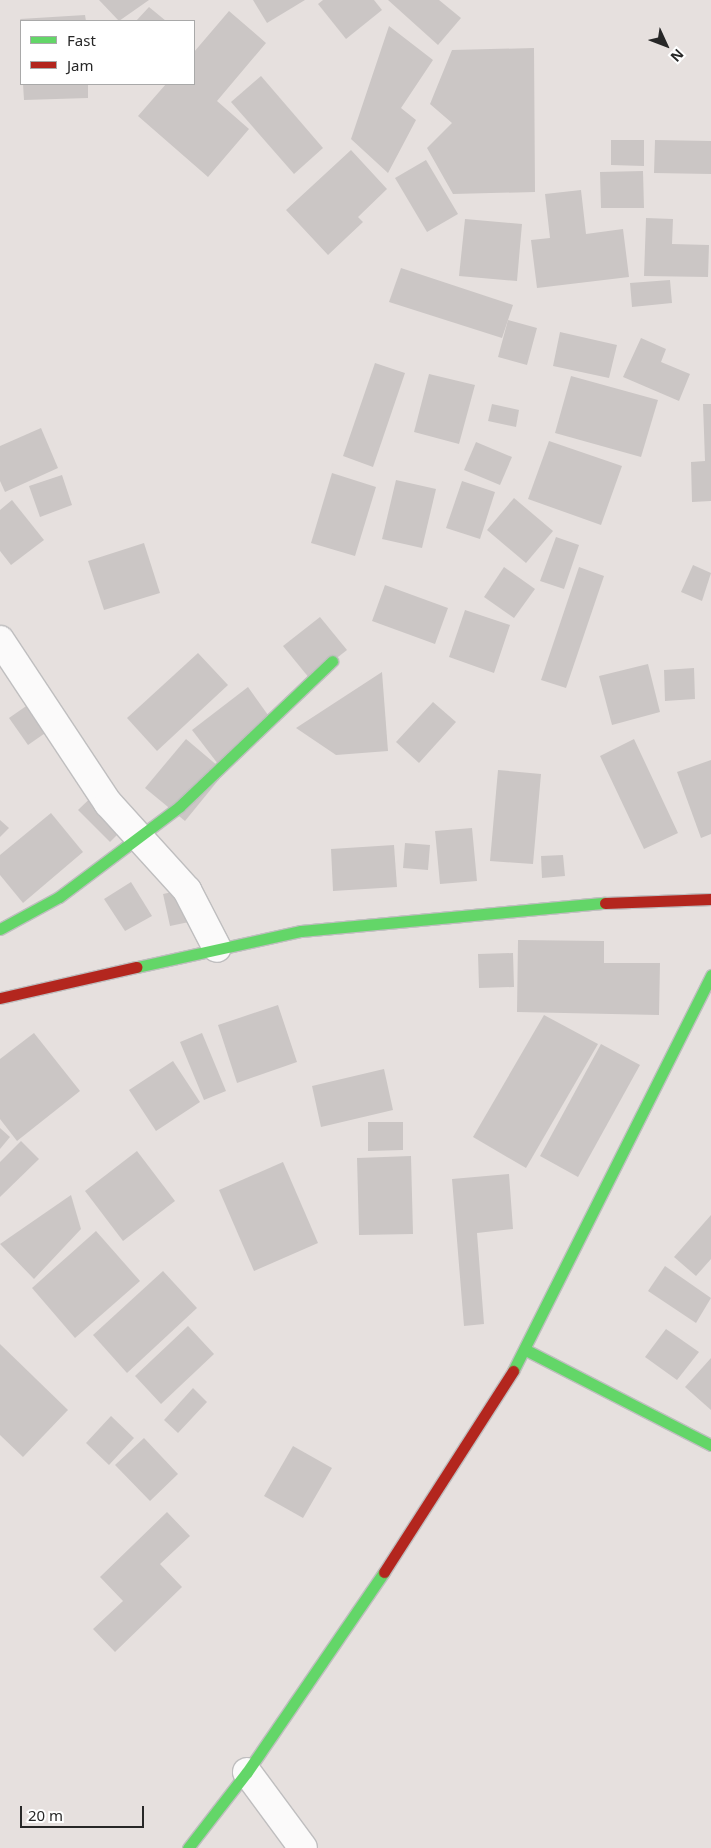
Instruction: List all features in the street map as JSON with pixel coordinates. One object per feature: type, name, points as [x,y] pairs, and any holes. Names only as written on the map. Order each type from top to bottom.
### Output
[{"type":"main road","points":[[0,929],[59,897],[180,806],[332,661]]},
{"type":"main road","points":[[0,998],[217,948],[301,931],[538,906],[711,899]]},
{"type":"main road","points":[[188,1848],[248,1772],[407,1539],[526,1350],[711,975]]},
{"type":"main road","points":[[526,1350],[711,1445]]},
{"type":"street","points":[[0,640],[73,756],[187,890],[217,948]]},
{"type":"street","points":[[248,1772],[303,1848]]},
{"type":"building","points":[[99,0],[149,0],[120,20],[118,20]]},
{"type":"building","points":[[253,0],[305,0],[267,23]]},
{"type":"building","points":[[323,0],[374,0],[382,10],[346,39],[318,4]]},
{"type":"building","points":[[388,0],[439,0],[461,18],[438,45]]},
{"type":"building","points":[[149,7],[165,20],[137,20]]},
{"type":"building","points":[[229,11],[266,43],[217,101],[249,129],[208,177],[138,116],[165,85],[195,85],[195,51]]},
{"type":"building","points":[[85,15],[86,20],[20,20]]},
{"type":"building","points":[[389,26],[433,60],[401,108],[416,120],[388,173],[351,139]]},
{"type":"building","points":[[534,48],[535,192],[453,194],[427,148],[452,123],[430,104],[452,50]]},
{"type":"building","points":[[261,76],[323,148],[294,174],[231,102]]},
{"type":"building","points":[[23,85],[88,85],[88,98],[24,100]]},
{"type":"building","points":[[611,140],[644,140],[644,166],[611,165]]},
{"type":"building","points":[[655,140],[711,141],[711,174],[654,173]]},
{"type":"building","points":[[351,150],[387,189],[358,217],[363,222],[328,255],[286,210]]},
{"type":"building","points":[[426,160],[458,214],[427,232],[395,178]]},
{"type":"building","points":[[643,171],[644,208],[601,208],[600,172]]},
{"type":"building","points":[[581,190],[586,234],[623,229],[629,277],[537,288],[531,240],[550,238],[545,194]]},
{"type":"building","points":[[646,218],[673,219],[672,244],[709,245],[708,277],[644,276]]},
{"type":"building","points":[[465,219],[522,224],[517,281],[459,276]]},
{"type":"building","points":[[401,268],[513,305],[502,338],[389,302]]},
{"type":"building","points":[[670,280],[672,303],[632,307],[630,283]]},
{"type":"building","points":[[508,320],[537,328],[527,365],[498,357]]},
{"type":"building","points":[[560,332],[617,345],[609,378],[553,366]]},
{"type":"building","points":[[641,338],[666,349],[661,362],[690,374],[679,401],[623,377]]},
{"type":"building","points":[[375,363],[405,373],[373,467],[343,456]]},
{"type":"building","points":[[429,374],[475,385],[459,444],[414,432]]},
{"type":"building","points":[[571,376],[658,400],[641,457],[555,433]]},
{"type":"building","points":[[492,404],[519,410],[516,427],[488,421]]},
{"type":"building","points":[[703,404],[711,404],[711,501],[692,502],[691,462],[705,461]]},
{"type":"building","points":[[41,428],[58,468],[5,492],[0,481],[0,446]]},
{"type":"building","points":[[549,441],[622,466],[601,525],[528,499]]},
{"type":"building","points":[[476,442],[512,457],[500,485],[464,470]]},
{"type":"building","points":[[332,473],[376,487],[355,556],[311,543]]},
{"type":"building","points":[[62,475],[72,505],[40,517],[29,486]]},
{"type":"building","points":[[396,480],[436,489],[422,548],[382,539]]},
{"type":"building","points":[[462,481],[495,492],[480,539],[446,528]]},
{"type":"building","points":[[514,498],[553,531],[526,563],[487,530]]},
{"type":"building","points":[[12,500],[44,540],[11,565],[0,551],[0,510]]},
{"type":"building","points":[[556,537],[579,545],[564,589],[540,581]]},
{"type":"building","points":[[144,543],[160,593],[104,610],[88,561]]},
{"type":"building","points":[[693,565],[711,573],[702,601],[681,592]]},
{"type":"building","points":[[504,567],[535,589],[514,618],[484,597]]},
{"type":"building","points":[[579,567],[604,576],[566,688],[541,680]]},
{"type":"building","points":[[385,585],[448,608],[435,644],[372,621]]},
{"type":"building","points":[[465,610],[510,625],[494,673],[449,657]]},
{"type":"building","points":[[320,617],[347,650],[310,679],[283,646]]},
{"type":"building","points":[[198,653],[228,685],[157,751],[127,718]]},
{"type":"building","points":[[648,664],[660,712],[612,725],[599,676]]},
{"type":"building","points":[[694,668],[695,699],[665,701],[664,670]]},
{"type":"building","points":[[382,672],[388,751],[336,755],[296,728]]},
{"type":"building","points":[[248,687],[273,722],[218,764],[192,730]]},
{"type":"building","points":[[42,695],[61,722],[28,745],[9,718]]},
{"type":"building","points":[[433,702],[456,722],[419,763],[396,742]]},
{"type":"building","points":[[186,739],[225,772],[185,821],[145,788]]},
{"type":"building","points":[[634,739],[678,833],[644,849],[600,756]]},
{"type":"building","points":[[711,760],[711,834],[701,838],[677,772]]},
{"type":"building","points":[[498,770],[541,774],[533,864],[490,861]]},
{"type":"building","points":[[102,787],[134,818],[110,842],[78,810]]},
{"type":"building","points":[[51,813],[83,852],[23,903],[0,875],[0,855]]},
{"type":"building","points":[[0,820],[9,828],[0,837]]},
{"type":"building","points":[[472,828],[477,881],[440,884],[435,831]]},
{"type":"building","points":[[405,843],[430,845],[428,870],[403,868]]},
{"type":"building","points":[[394,845],[397,887],[333,891],[331,849]]},
{"type":"building","points":[[563,855],[565,876],[542,878],[541,856]]},
{"type":"building","points":[[131,882],[152,916],[125,931],[104,899]]},
{"type":"building","points":[[201,886],[208,918],[170,926],[163,894]]},
{"type":"building","points":[[518,940],[604,941],[604,963],[660,963],[659,1015],[517,1012]]},
{"type":"building","points":[[513,953],[514,987],[479,988],[478,954]]},
{"type":"building","points":[[278,1005],[297,1062],[237,1083],[218,1025]]},
{"type":"building","points":[[544,1015],[598,1044],[526,1168],[473,1137]]},
{"type":"building","points":[[34,1033],[80,1091],[17,1141],[0,1119],[0,1059]]},
{"type":"building","points":[[202,1033],[226,1091],[204,1100],[180,1042]]},
{"type":"building","points":[[601,1044],[640,1065],[578,1177],[540,1156]]},
{"type":"building","points":[[173,1061],[200,1102],[156,1131],[129,1090]]},
{"type":"building","points":[[384,1069],[393,1110],[321,1127],[312,1086]]},
{"type":"building","points":[[368,1122],[403,1122],[403,1150],[368,1151]]},
{"type":"building","points":[[0,1128],[10,1137],[0,1149]]},
{"type":"building","points":[[21,1141],[39,1159],[0,1197],[0,1162]]},
{"type":"building","points":[[137,1151],[175,1201],[123,1241],[85,1191]]},
{"type":"building","points":[[411,1156],[413,1234],[359,1235],[357,1158]]},
{"type":"building","points":[[283,1162],[318,1243],[254,1271],[219,1190]]},
{"type":"building","points":[[509,1174],[513,1229],[477,1233],[484,1324],[464,1326],[452,1179]]},
{"type":"building","points":[[71,1195],[81,1229],[34,1279],[0,1244]]},
{"type":"building","points":[[711,1215],[711,1259],[696,1276],[674,1257]]},
{"type":"building","points":[[96,1231],[140,1281],[75,1338],[32,1288]]},
{"type":"building","points":[[665,1266],[711,1298],[696,1323],[648,1291]]},
{"type":"building","points":[[163,1271],[197,1308],[127,1373],[93,1335]]},
{"type":"building","points":[[188,1326],[214,1354],[161,1404],[135,1376]]},
{"type":"building","points":[[666,1329],[699,1352],[677,1380],[645,1357]]},
{"type":"building","points":[[0,1344],[68,1410],[23,1457],[0,1435]]},
{"type":"building","points":[[711,1358],[711,1410],[685,1387]]},
{"type":"building","points":[[193,1388],[207,1402],[178,1433],[164,1420]]},
{"type":"building","points":[[111,1416],[134,1438],[109,1465],[86,1443]]},
{"type":"building","points":[[144,1438],[178,1474],[150,1501],[115,1465]]},
{"type":"building","points":[[293,1446],[332,1468],[303,1518],[264,1496]]},
{"type":"building","points":[[167,1512],[190,1536],[160,1564],[182,1587],[115,1652],[93,1629],[123,1601],[100,1577]]},
{"type":"traffic: fast","points":[[0,929],[59,897],[180,806],[332,661]]},
{"type":"traffic: fast","points":[[137,967],[301,931],[605,903]]},
{"type":"traffic: fast","points":[[513,1371],[711,975]]},
{"type":"traffic: fast","points":[[526,1350],[711,1445]]},
{"type":"traffic: fast","points":[[188,1848],[247,1772],[384,1572]]},
{"type":"traffic: jam","points":[[605,903],[711,899]]},
{"type":"traffic: jam","points":[[0,998],[137,967]]},
{"type":"traffic: jam","points":[[384,1572],[513,1371]]}]
